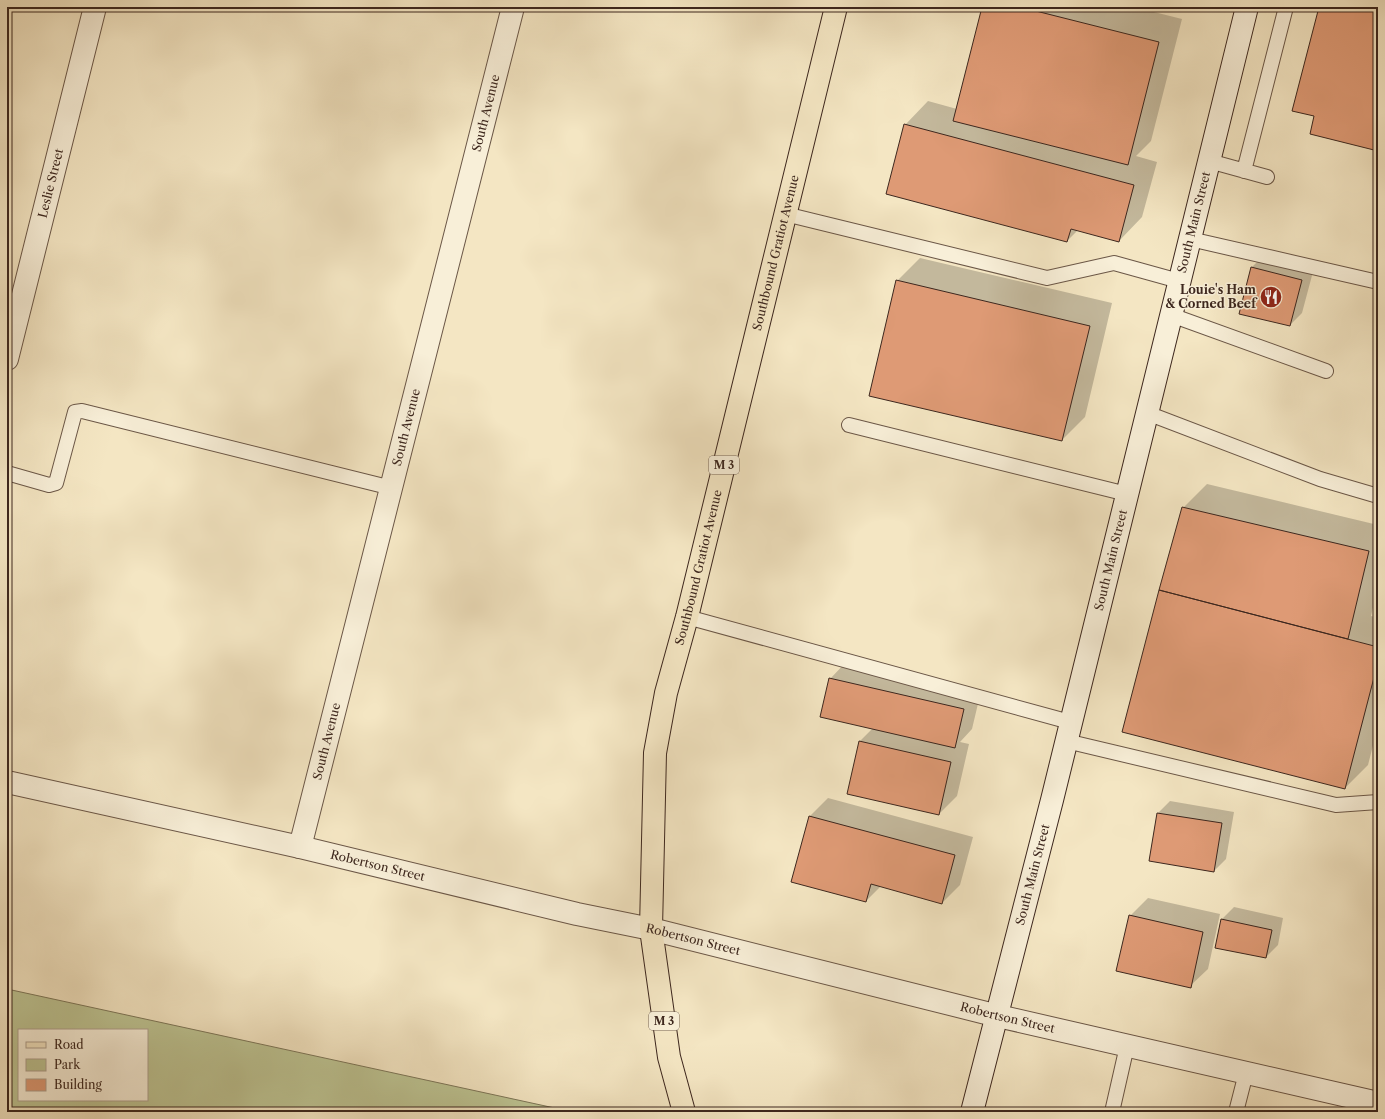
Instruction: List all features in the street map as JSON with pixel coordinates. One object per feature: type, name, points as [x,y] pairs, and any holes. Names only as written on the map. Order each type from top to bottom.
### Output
[{"type":"main road","name":"Southbound Gratiot Avenue","points":[[684,1112],[669,1057],[651,929],[656,753],[666,694],[687,617],[836,7]]},
{"type":"street","name":"Leslie Street","points":[[7,359],[95,7]]},
{"type":"street","name":"South Avenue","points":[[300,848],[513,7]]},
{"type":"street","name":"South Main Street","points":[[972,1112],[998,1016],[1247,7]]},
{"type":"street","name":"Robertson Street","points":[[7,782],[300,848],[577,914],[651,929],[998,1016],[1378,1103]]},
{"type":"lane","points":[[1244,171],[1286,7]]},
{"type":"lane","points":[[1209,161],[1267,177]]},
{"type":"lane","points":[[785,214],[1047,278],[1114,263],[1179,282]]},
{"type":"lane","points":[[1190,238],[1378,282]]},
{"type":"lane","points":[[1171,315],[1326,372]]},
{"type":"lane","points":[[7,473],[49,485],[56,484],[74,412],[82,411],[392,488]]},
{"type":"lane","points":[[1147,413],[1320,479],[1378,496]]},
{"type":"lane","points":[[850,425],[1127,494]]},
{"type":"lane","points":[[687,617],[1068,732],[1336,805],[1378,802]]},
{"type":"lane","points":[[1112,1112],[1127,1046]]},
{"type":"lane","points":[[1236,1112],[1246,1073]]},
{"type":"green space","points":[[7,989],[573,1112],[7,1112]]},
{"type":"building","points":[[982,7],[1020,7],[1159,42],[1128,165],[953,121]]},
{"type":"building","points":[[1319,7],[1378,7],[1378,151],[1310,134],[1314,116],[1292,111]]},
{"type":"building","points":[[904,124],[1134,185],[1119,242],[1071,229],[1067,242],[886,194]]},
{"type":"building","name":"Louie's Ham & Corned Beef","points":[[1251,267],[1302,280],[1290,326],[1239,314]]},
{"type":"building","points":[[896,280],[1090,326],[1062,441],[869,396]]},
{"type":"building","points":[[1182,507],[1369,551],[1348,639],[1159,590]]},
{"type":"building","points":[[1159,590],[1378,647],[1378,662],[1345,789],[1122,732]]},
{"type":"building","points":[[829,678],[964,709],[955,748],[820,717]]},
{"type":"building","points":[[859,741],[951,762],[939,815],[847,794]]},
{"type":"building","points":[[1157,813],[1222,823],[1214,872],[1149,861]]},
{"type":"building","points":[[809,816],[955,855],[942,904],[871,884],[866,902],[791,882]]},
{"type":"building","points":[[1129,915],[1203,932],[1191,988],[1116,971]]},
{"type":"building","points":[[1221,919],[1272,930],[1266,958],[1215,948]]},
{"type":"place","name":"Louie's Ham & Corned Beef","points":[[1271,297]]}]
